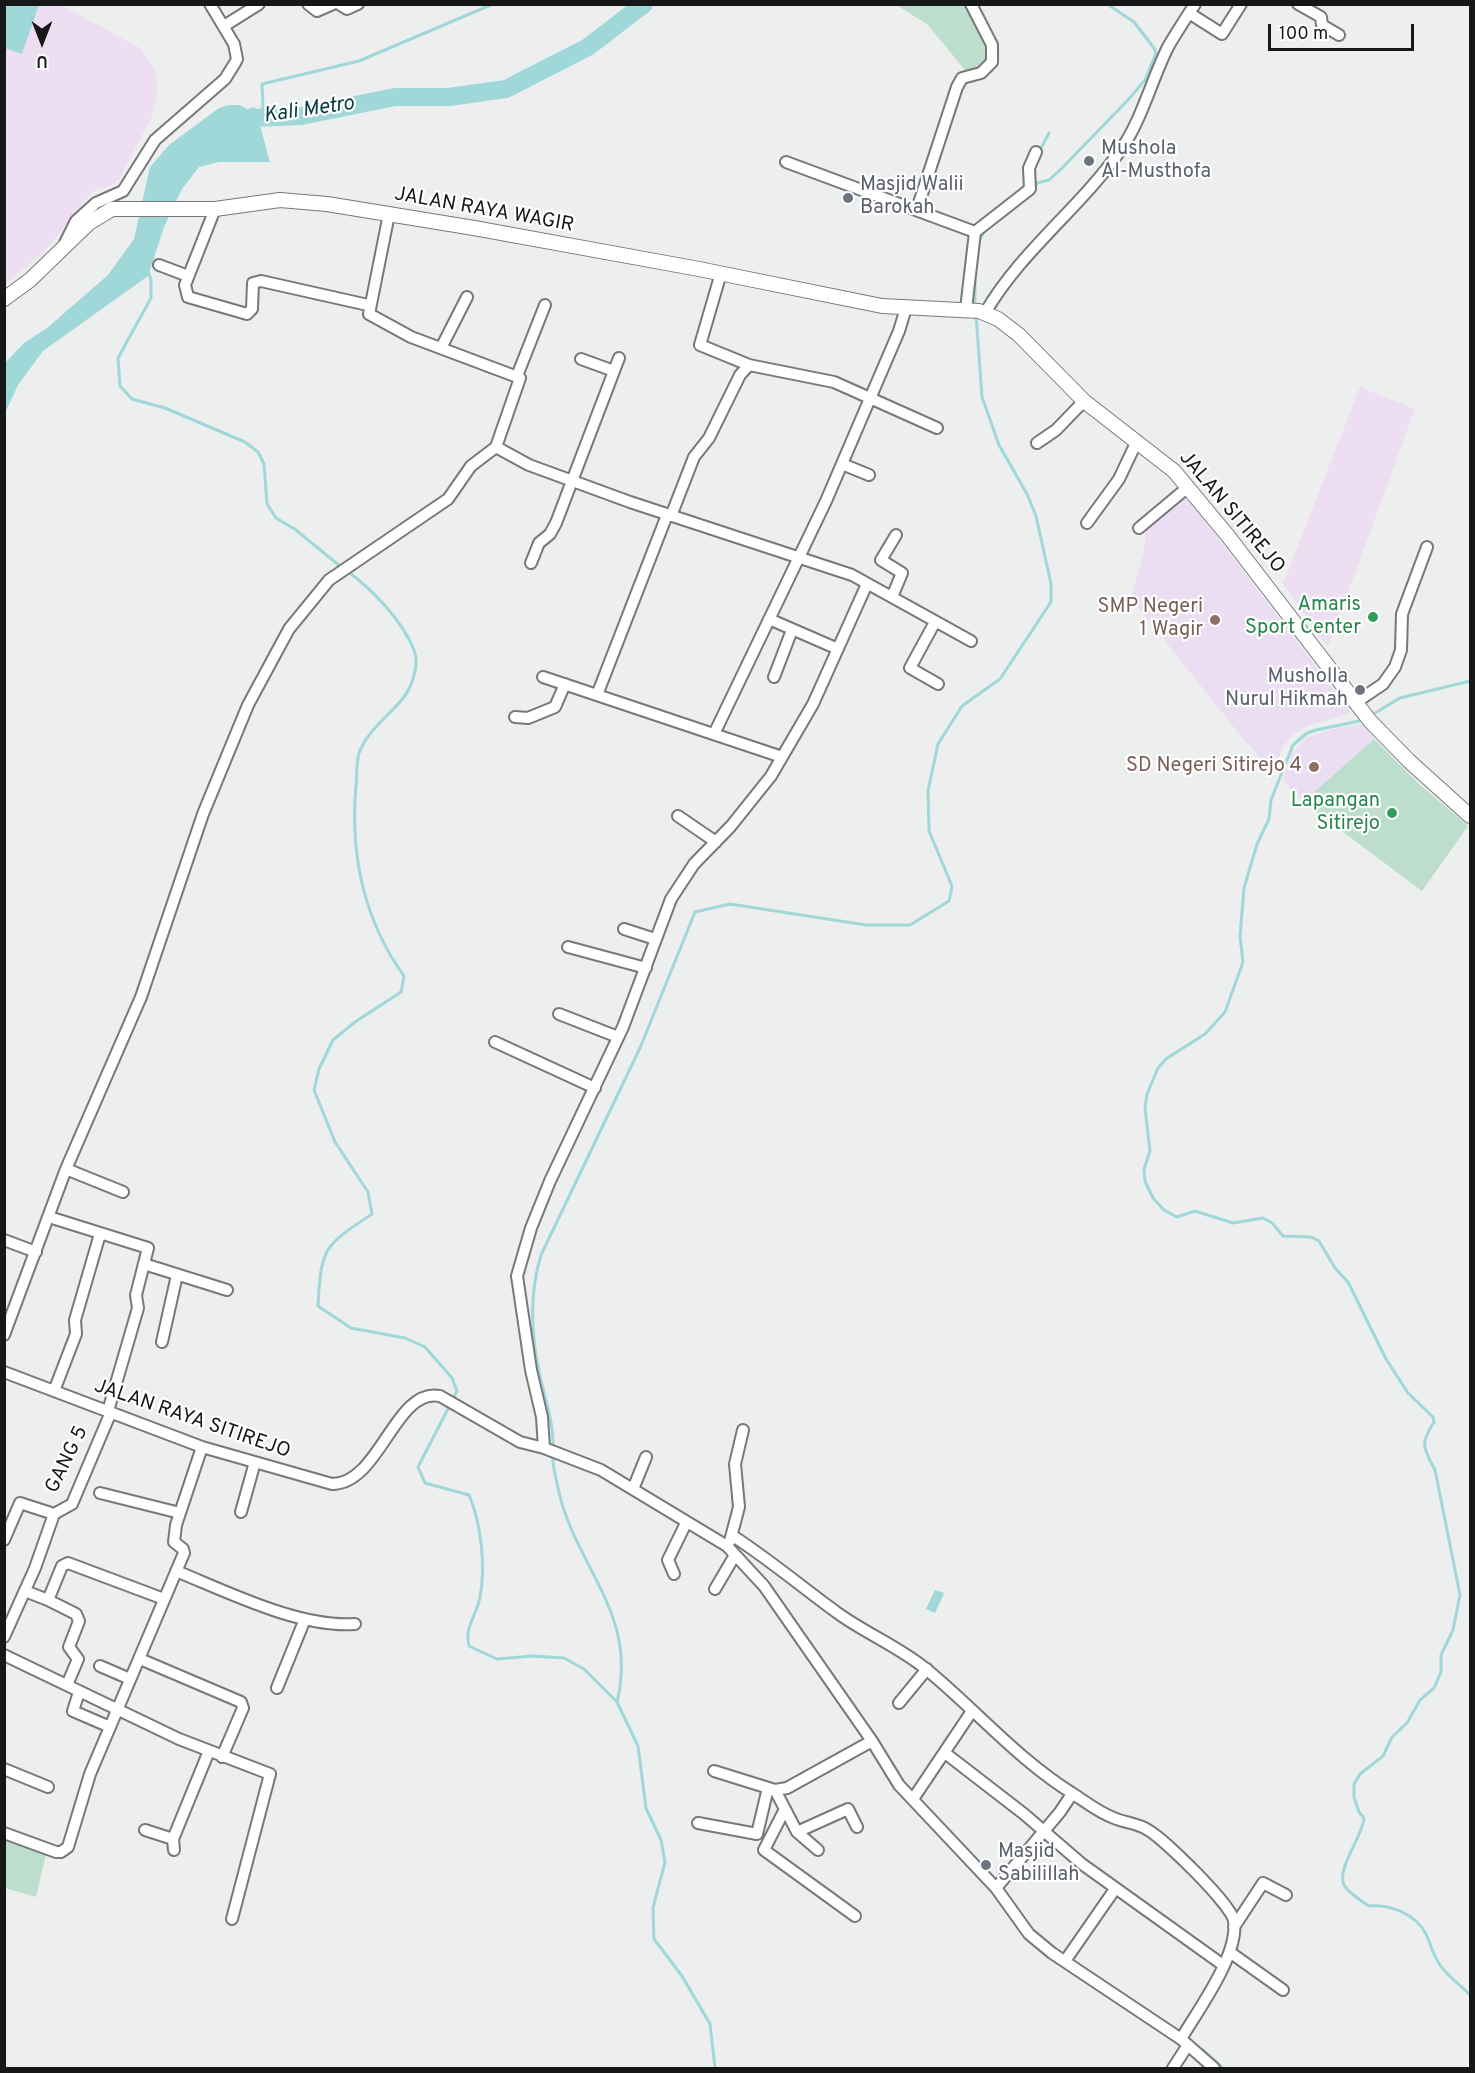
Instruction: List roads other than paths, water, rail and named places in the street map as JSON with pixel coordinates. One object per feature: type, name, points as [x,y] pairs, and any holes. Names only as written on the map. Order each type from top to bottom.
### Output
[{"type":"main road","name":"JALAN RAYA WAGIR","points":[[4,299],[30,280],[98,216],[112,209],[215,209],[280,200],[327,204],[390,214],[721,273],[853,301],[906,308],[975,311]]},
{"type":"main road","name":"JALAN SITIREJO","points":[[975,311],[1019,335],[1084,400],[1174,471],[1355,703],[1409,761],[1470,816]]},
{"type":"street","points":[[62,249],[76,221],[96,203],[123,191],[155,140],[225,79],[237,59],[234,44],[210,4]]},
{"type":"street","points":[[224,26],[259,4]]},
{"type":"street","points":[[308,4],[317,11],[333,4]]},
{"type":"street","points":[[339,4],[347,9],[358,4]]},
{"type":"street","points":[[917,209],[957,87],[962,78],[981,73],[989,68],[992,62],[992,45],[971,4]]},
{"type":"street","points":[[975,311],[1000,288],[1022,260],[1086,192],[1122,148],[1168,47],[1192,9],[1222,34],[1240,4]]},
{"type":"street","points":[[1298,4],[1321,17],[1322,25],[1340,35]]},
{"type":"street","points":[[975,232],[1030,189],[1029,168],[1036,152]]},
{"type":"street","points":[[786,162],[975,232]]},
{"type":"street","points":[[215,209],[188,276],[185,291],[188,297],[244,314],[251,313],[253,283],[256,281],[368,305]]},
{"type":"street","points":[[4,1335],[66,1170],[141,997],[203,814],[248,705],[289,629],[329,579],[448,499],[464,474],[496,447],[520,379],[411,337],[371,316],[368,305],[390,214]]},
{"type":"street","points":[[975,232],[975,311]]},
{"type":"street","points":[[159,265],[188,276]]},
{"type":"street","points":[[721,273],[700,345],[749,365],[834,382],[937,428]]},
{"type":"street","points":[[441,348],[467,297]]},
{"type":"street","points":[[517,376],[545,305]]},
{"type":"street","points":[[714,734],[842,464],[899,331],[906,308]]},
{"type":"street","points":[[531,563],[539,543],[556,524],[620,358]]},
{"type":"street","points":[[580,359],[614,371]]},
{"type":"street","points":[[597,695],[694,457],[709,438],[740,375],[749,365]]},
{"type":"street","points":[[1037,443],[1056,430],[1084,400]]},
{"type":"street","points":[[1087,523],[1119,479],[1137,441]]},
{"type":"street","points":[[496,447],[530,465],[572,481],[669,515],[800,556],[852,576],[970,641]]},
{"type":"street","points":[[842,464],[869,475]]},
{"type":"street","points":[[1139,528],[1188,487]]},
{"type":"street","points":[[892,597],[902,573],[881,560],[896,535]]},
{"type":"street","points":[[1355,703],[1383,684],[1395,667],[1401,650],[1402,614],[1426,547]]},
{"type":"street","points":[[867,585],[813,704],[783,757],[750,804],[685,876],[671,899],[618,1037],[531,1228],[518,1276],[528,1350],[542,1417],[550,1451],[601,1470],[727,1546],[764,1586],[872,1741],[899,1785],[996,1888],[1029,1934],[1185,2042],[1214,2068]]},
{"type":"street","points":[[769,619],[838,649]]},
{"type":"street","points":[[935,622],[910,668],[938,684]]},
{"type":"street","points":[[774,677],[792,630]]},
{"type":"street","points":[[543,677],[783,757]]},
{"type":"street","points":[[515,717],[528,718],[555,707],[565,684]]},
{"type":"street","points":[[678,816],[716,842]]},
{"type":"street","points":[[624,930],[655,939]]},
{"type":"street","points":[[568,947],[646,968]]},
{"type":"street","points":[[559,1014],[618,1037]]},
{"type":"street","points":[[495,1042],[595,1088]]},
{"type":"street","points":[[66,1170],[123,1192]]},
{"type":"street","points":[[49,1216],[148,1248],[144,1264],[227,1290]]},
{"type":"street","points":[[54,1391],[76,1334],[75,1320],[100,1234]]},
{"type":"street","points":[[4,1240],[36,1252]]},
{"type":"street","name":"GANG 5","points":[[53,1515],[72,1504],[109,1412],[138,1308],[136,1295],[144,1264]]},
{"type":"street","points":[[162,1342],[177,1275]]},
{"type":"street","name":"JALAN RAYA SITIREJO","points":[[4,1372],[202,1447],[325,1483],[340,1484],[364,1467],[418,1400],[429,1394],[440,1396],[520,1442],[550,1451]]},
{"type":"street","points":[[727,1546],[733,1536],[740,1495],[736,1457],[743,1430]]},
{"type":"street","points":[[4,1833],[56,1852],[64,1851],[110,1727],[184,1553],[174,1540],[180,1513],[202,1447]]},
{"type":"street","points":[[633,1490],[646,1457]]},
{"type":"street","points":[[241,1512],[255,1462]]},
{"type":"street","points":[[100,1493],[180,1513]]},
{"type":"street","points":[[4,1540],[21,1503],[53,1515],[25,1591],[4,1637]]},
{"type":"street","points":[[674,1574],[668,1560],[686,1523]]},
{"type":"street","points":[[733,1536],[775,1564],[839,1614],[901,1650],[927,1669],[972,1711],[1072,1794],[1113,1818],[1146,1828],[1169,1846],[1227,1909],[1234,1921],[1231,1953],[1173,2068]]},
{"type":"street","points":[[715,1589],[735,1555]]},
{"type":"street","points":[[48,1600],[62,1566],[68,1563],[164,1599]]},
{"type":"street","points":[[176,1571],[244,1599],[306,1619],[341,1625],[355,1624]]},
{"type":"street","points":[[25,1591],[76,1614],[79,1621],[69,1647],[78,1659],[67,1685]]},
{"type":"street","points":[[277,1688],[306,1619]]},
{"type":"street","points":[[4,1655],[117,1710],[222,1757],[270,1774],[232,1919]]},
{"type":"street","points":[[140,1659],[242,1702],[243,1708],[222,1757]]},
{"type":"street","points":[[100,1666],[130,1678]]},
{"type":"street","points":[[899,1703],[927,1669]]},
{"type":"street","points":[[79,1692],[72,1709],[110,1727]]},
{"type":"street","points":[[913,1799],[972,1711]]},
{"type":"street","points":[[714,1771],[772,1789],[787,1788],[872,1741]]},
{"type":"street","points":[[145,1830],[173,1844],[209,1751]]},
{"type":"street","points":[[945,1753],[1116,1889],[1223,1965]]},
{"type":"street","points":[[4,1769],[48,1787]]},
{"type":"street","points":[[772,1789],[797,1832],[818,1850]]},
{"type":"street","points":[[699,1823],[757,1834],[772,1789]]},
{"type":"street","points":[[996,1888],[1044,1832],[1072,1794]]},
{"type":"street","points":[[785,1809],[764,1850],[855,1916]]},
{"type":"street","points":[[797,1832],[848,1809],[856,1827]]},
{"type":"street","points":[[1234,1927],[1263,1883],[1286,1895]]},
{"type":"street","points":[[1065,1961],[1116,1889]]},
{"type":"street","points":[[1231,1953],[1283,1990]]},
{"type":"water","points":[[5,4],[39,5],[22,54],[5,48]]},
{"type":"water","points":[[240,105],[247,109],[255,107],[270,162],[219,162],[199,167],[182,189],[164,227],[148,276],[43,351],[18,385],[5,413],[5,363],[24,343],[47,328],[108,275],[134,239],[150,167],[169,145],[219,108]]},
{"type":"water","points":[[935,1590],[944,1593],[935,1613],[926,1609]]},
{"type":"waterway","points":[[256,116],[263,107],[262,84],[359,61],[493,4]]},
{"type":"waterway","name":"Kali Metro","points":[[236,127],[255,118],[301,116],[395,97],[449,97],[506,89],[588,47],[644,4]]},
{"type":"waterway","points":[[1034,190],[1037,183],[1049,180],[1061,169],[1128,100],[1145,80],[1156,53],[1134,22],[1107,4]]},
{"type":"waterway","points":[[1039,152],[1049,133]]},
{"type":"waterway","points":[[978,243],[985,230]]},
{"type":"waterway","points":[[148,271],[151,280],[151,298],[118,358],[120,386],[132,399],[165,408],[245,442],[258,452],[264,464],[267,504],[276,518],[296,530],[341,567]]},
{"type":"waterway","points":[[975,279],[975,305]]},
{"type":"waterway","points":[[553,1449],[552,1429],[536,1357],[533,1327],[533,1298],[537,1269],[541,1255],[640,1048],[695,912],[730,904],[866,925],[910,925],[949,901],[952,886],[929,831],[928,791],[938,744],[962,706],[1000,679],[1051,602],[1051,584],[1036,516],[1027,494],[999,445],[982,397],[976,315]]},
{"type":"waterway","points":[[347,571],[376,596],[394,617],[409,639],[416,656],[414,675],[407,692],[369,735],[360,750],[357,763],[355,811],[355,836],[363,886],[379,932],[404,976],[401,992],[355,1022],[333,1040],[319,1069],[314,1090],[335,1142],[368,1192],[372,1214],[344,1234],[328,1250],[321,1271],[318,1306],[351,1328],[405,1338],[425,1347],[452,1378],[457,1391],[453,1399]]},
{"type":"waterway","points":[[1375,713],[1400,698],[1470,681]]},
{"type":"waterway","points":[[1359,721],[1307,733],[1293,745],[1271,800],[1269,819],[1257,844],[1244,888],[1240,936],[1243,962],[1225,1012],[1205,1034],[1166,1059],[1158,1068],[1147,1094],[1145,1108],[1150,1151],[1144,1169],[1145,1181],[1153,1198],[1164,1210],[1177,1217],[1195,1211],[1233,1223],[1263,1218],[1272,1223],[1283,1236],[1311,1237],[1319,1241],[1335,1268],[1348,1282],[1386,1359],[1408,1393],[1433,1417],[1434,1422],[1426,1436],[1425,1446],[1435,1470],[1460,1595],[1453,1630],[1441,1655],[1441,1672],[1434,1688],[1420,1700],[1407,1723],[1392,1737],[1383,1756],[1360,1774],[1354,1784],[1354,1797],[1359,1812],[1364,1818],[1343,1878],[1344,1885],[1349,1891],[1369,1906],[1394,1909],[1416,1921],[1426,1934],[1443,1969],[1470,1995]]},
{"type":"waterway","points":[[450,1405],[418,1467],[425,1483],[469,1495],[477,1518],[481,1545],[482,1585],[469,1627],[469,1646],[497,1659],[533,1656],[564,1658],[584,1669],[617,1702],[638,1746],[646,1808],[661,1840],[665,1862],[653,1908],[654,1939],[682,1976],[710,2024],[715,2068]]},
{"type":"waterway","points":[[553,1456],[554,1472],[566,1516],[602,1591],[619,1642],[621,1670],[617,1702]]},
{"type":"waterway","points":[[1202,2049],[1223,2068]]},
{"type":"place","name":"Mushola Al-Musthofa","points":[[1089,161]]},
{"type":"place","name":"Masjid Walii Barokah","points":[[848,198]]},
{"type":"place","name":"Amaris Sport Center","points":[[1373,617]]},
{"type":"place","name":"SMP Negeri 1 Wagir","points":[[1215,620]]},
{"type":"place","name":"Musholla Nurul Hikmah","points":[[1360,690]]},
{"type":"place","name":"SD Negeri Sitirejo 4","points":[[1314,767]]},
{"type":"place","name":"Lapangan Sitirejo","points":[[1392,813]]},
{"type":"place","name":"Masjid Sabilillah","points":[[986,1865]]}]
